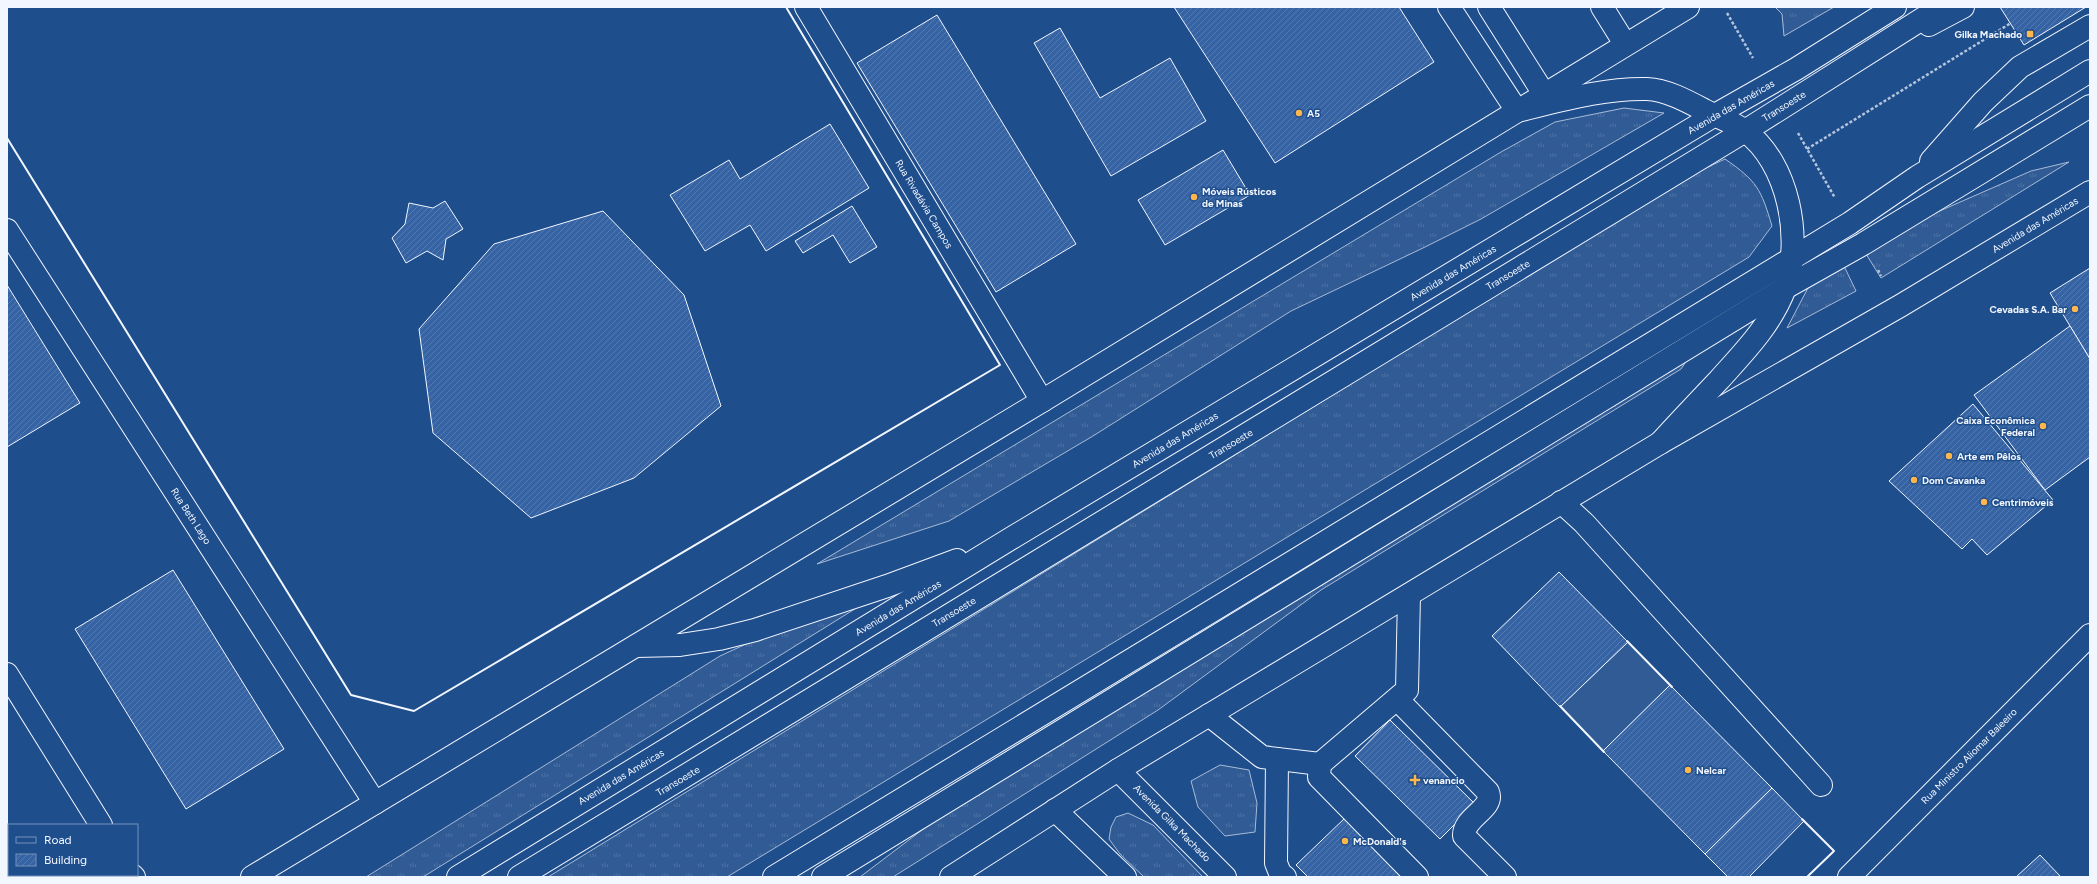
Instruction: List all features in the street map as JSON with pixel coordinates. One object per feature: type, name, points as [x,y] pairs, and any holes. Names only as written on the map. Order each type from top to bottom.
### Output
[{"type":"main road","name":"Rua Rivadávia Campos","points":[[806,7],[1042,402]]},
{"type":"main road","points":[[1449,7],[1517,111]]},
{"type":"main road","points":[[1489,7],[1544,94]]},
{"type":"main road","points":[[1602,7],[1625,44]]},
{"type":"main road","points":[[252,877],[1042,402],[1625,44],[1688,7]]},
{"type":"main road","name":"Avenida das Américas","points":[[458,877],[1015,536],[1715,115],[1796,69],[1894,7]]},
{"type":"main road","name":"Transoeste","points":[[520,877],[1745,131],[1941,7]]},
{"type":"main road","points":[[1849,66],[1963,7]]},
{"type":"main road","points":[[1917,177],[1983,102],[2020,67],[2090,26]]},
{"type":"main road","points":[[774,877],[1850,223],[1917,177],[2090,71]]},
{"type":"main road","points":[[1517,111],[1596,93],[1648,89],[1680,97],[1745,131],[1762,146],[1778,174],[1787,197],[1792,223],[1791,258],[1785,288],[1760,336],[1660,443]]},
{"type":"main road","points":[[823,877],[1785,288],[1863,244],[2090,106]]},
{"type":"main road","name":"Avenida das Américas","points":[[951,877],[1118,770],[1561,502],[1660,443],[1900,306],[2090,192]]},
{"type":"main road","name":"Rua Beth Lago","points":[[7,230],[375,802]]},
{"type":"main road","points":[[1561,502],[1584,523],[1822,785]]},
{"type":"main road","points":[[636,646],[680,644],[719,639],[755,630],[899,582],[1015,536]]},
{"type":"main road","points":[[1409,595],[1407,690],[1320,764],[1319,777],[1418,877]]},
{"type":"main road","name":"Rua Ministro Aliomar Baleeiro","points":[[1849,877],[2090,634]]},
{"type":"main road","points":[[7,674],[100,824]]},
{"type":"main road","points":[[1397,699],[1484,786],[1490,797],[1488,802],[1466,824],[1464,836],[1505,877]]},
{"type":"main road","points":[[1209,715],[1262,757],[1320,764]]},
{"type":"main road","points":[[1277,759],[1276,863],[1280,873],[1285,877]]},
{"type":"main road","name":"Avenida Gilka Machado","points":[[1118,770],[1226,877]]},
{"type":"main road","points":[[1056,810],[1125,877]]},
{"type":"path","points":[[1727,13],[1755,61]]},
{"type":"path","points":[[1807,149],[2011,23]]},
{"type":"path","points":[[1797,131],[1838,203]]},
{"type":"green space","points":[[1775,7],[1834,7],[1784,36],[1782,14]]},
{"type":"green space","points":[[1624,108],[1664,113],[1481,219],[1291,311],[1093,436],[949,521],[817,564],[1501,152],[1555,122]]},
{"type":"green space","points":[[1725,159],[1751,180],[1761,194],[1772,226],[1749,257],[727,877],[548,877],[1689,176]]},
{"type":"green space","points":[[2069,162],[1881,278],[1866,254],[1926,217],[2031,171]]},
{"type":"green space","points":[[1844,266],[1856,291],[1787,328],[1809,286]]},
{"type":"green space","points":[[1692,353],[1681,369],[1321,590],[1158,710],[893,877],[860,877],[922,830],[999,779]]},
{"type":"green space","points":[[858,607],[423,877],[366,877],[720,656],[759,638]]},
{"type":"green space","points":[[1220,765],[1249,770],[1257,803],[1255,832],[1225,836],[1198,807],[1191,781]]},
{"type":"green space","points":[[1128,813],[1153,825],[1203,877],[1144,877],[1120,854],[1109,839],[1111,827],[1116,817]]},
{"type":"shaded area","points":[[1628,642],[1670,685],[1603,751],[1560,707]]},
{"type":"building","name":"A5","points":[[1174,7],[1399,7],[1434,62],[1275,163]]},
{"type":"building","name":"Gilka Machado","points":[[2000,7],[2086,7],[2024,45]]},
{"type":"building","points":[[937,15],[1076,244],[996,292],[857,63]]},
{"type":"building","points":[[1060,28],[1100,98],[1170,58],[1206,121],[1111,176],[1034,43]]},
{"type":"building","points":[[830,124],[869,188],[766,251],[750,225],[705,251],[670,195],[729,160],[740,179]]},
{"type":"building","name":"Móveis Rústicos de Minas","points":[[1223,150],[1250,195],[1165,245],[1138,200]]},
{"type":"building","points":[[445,201],[463,229],[446,239],[443,260],[427,251],[406,263],[392,238],[405,224],[409,203],[433,208]]},
{"type":"building","points":[[852,206],[877,247],[850,263],[833,235],[803,253],[795,241]]},
{"type":"building","points":[[603,211],[684,295],[721,406],[634,478],[531,518],[433,433],[419,329],[494,244]]},
{"type":"building","name":"Cevadas S.A. Bar","points":[[2090,268],[2090,359],[2050,293]]},
{"type":"building","points":[[7,285],[80,403],[7,447]]},
{"type":"building","name":"Caixa Econômica Federal","points":[[2070,326],[2090,359],[2090,457],[2045,490],[1974,395]]},
{"type":"building","points":[[1973,404],[2053,500],[1987,555],[1972,539],[1962,549],[1889,481]]},
{"type":"building","points":[[173,570],[284,749],[186,809],[75,629]]},
{"type":"building","points":[[1559,572],[1628,642],[1560,707],[1492,636]]},
{"type":"building","points":[[1670,685],[1772,788],[1705,854],[1603,751]]},
{"type":"building","name":"venancio","points":[[1390,720],[1475,804],[1440,839],[1355,756]]},
{"type":"building","points":[[1772,788],[1804,821],[1749,877],[1728,877],[1705,854]]},
{"type":"building","name":"McDonald's","points":[[1346,817],[1405,877],[1308,877],[1296,865]]},
{"type":"building","points":[[2040,855],[2061,877],[2016,877]]},
{"type":"wall","points":[[7,138],[351,695],[414,711],[1000,365],[786,7]]},
{"type":"wall","points":[[1627,641],[1672,687]]},
{"type":"wall","points":[[1560,706],[1604,752]]},
{"type":"wall","points":[[1802,819],[1834,851],[1807,877]]},
{"type":"place","name":"Gilka Machado","points":[[2030,34]]},
{"type":"place","name":"A5","points":[[1299,113]]},
{"type":"place","name":"Móveis Rústicos de Minas","points":[[1194,197]]},
{"type":"place","name":"Cevadas S.A. Bar","points":[[2075,309]]},
{"type":"place","name":"Caixa Econômica Federal","points":[[2043,426]]},
{"type":"place","name":"Arte em Pêlos","points":[[1949,456]]},
{"type":"place","name":"Dom Cavanka","points":[[1914,480]]},
{"type":"place","name":"Centrimóveis","points":[[1984,502]]},
{"type":"place","name":"Nelcar","points":[[1688,770]]},
{"type":"place","name":"venancio","points":[[1415,780]]},
{"type":"place","name":"McDonald's","points":[[1345,841]]}]
